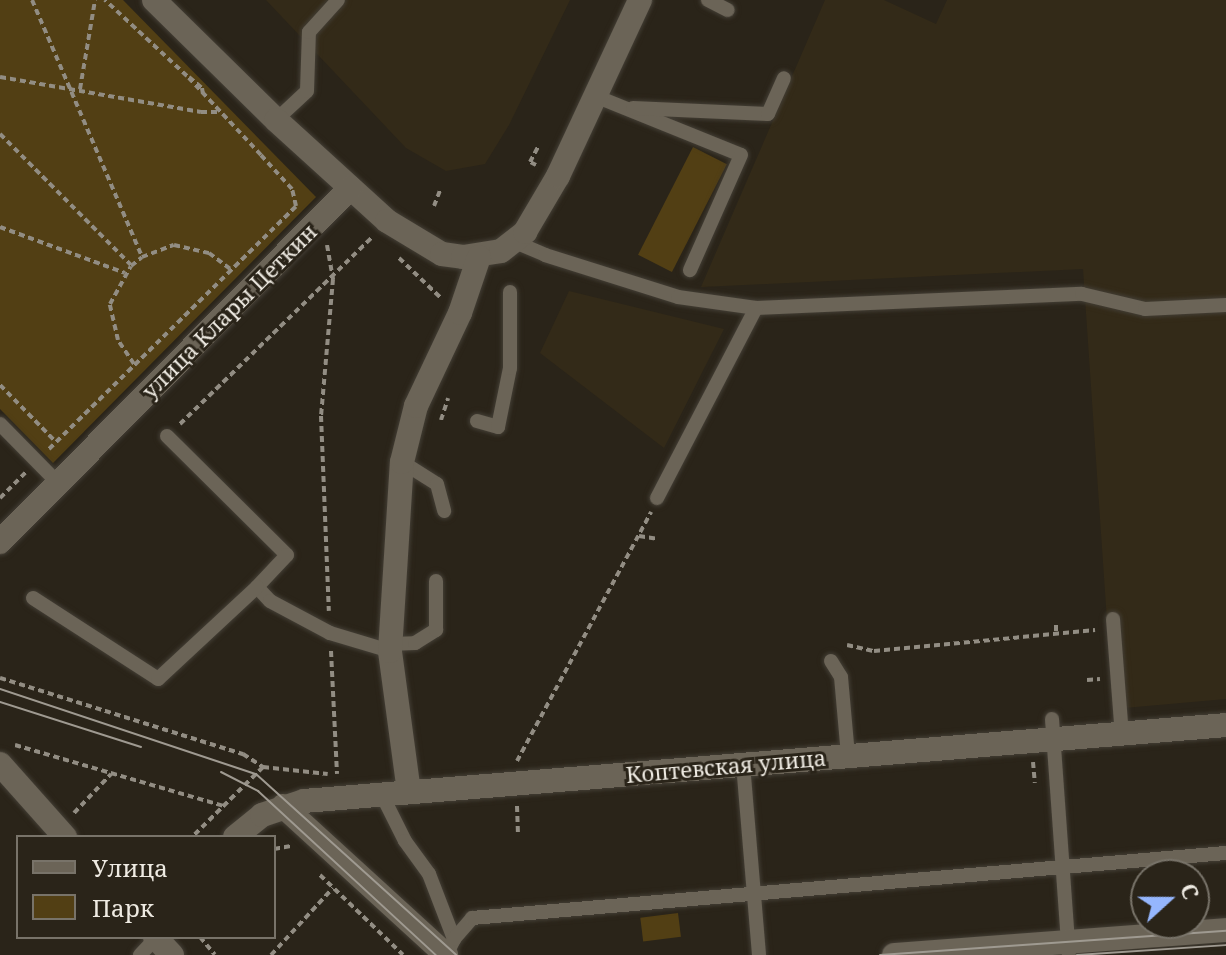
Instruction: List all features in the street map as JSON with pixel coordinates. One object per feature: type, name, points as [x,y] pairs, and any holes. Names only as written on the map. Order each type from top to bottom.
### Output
[{"type":"street","points":[[154,0],[276,120],[350,188],[414,240],[442,254],[479,257],[501,251],[515,242],[558,176],[640,0]]},
{"type":"street","name":"улица Клары Цеткин","points":[[0,542],[350,188]]},
{"type":"street","points":[[409,792],[390,647],[402,462],[416,406],[460,313],[479,257]]},
{"type":"street","name":"Коптевская улица","points":[[237,835],[262,815],[283,806],[409,792],[848,756],[1053,730],[1122,735],[1226,725]]},
{"type":"street","points":[[4,754],[69,826]]},
{"type":"street","points":[[283,806],[448,951]]},
{"type":"street","points":[[894,955],[1069,948],[1226,930]]},
{"type":"street","points":[[158,939],[172,955]]},
{"type":"lane","points":[[276,120],[307,91],[309,32],[338,0]]},
{"type":"lane","points":[[708,0],[728,10]]},
{"type":"lane","points":[[625,108],[768,114],[784,78]]},
{"type":"lane","points":[[595,96],[741,155],[690,270]]},
{"type":"lane","points":[[515,242],[545,255],[678,297],[756,308],[1082,294],[1145,309],[1226,305]]},
{"type":"lane","points":[[477,421],[498,427],[510,368],[510,292]]},
{"type":"lane","points":[[657,498],[756,308]]},
{"type":"lane","points":[[0,424],[58,483]]},
{"type":"lane","points":[[33,598],[158,679],[287,555],[167,436]]},
{"type":"lane","points":[[402,462],[437,484],[444,511]]},
{"type":"lane","points":[[257,587],[270,601],[330,633],[390,647],[415,643],[436,630],[436,581]]},
{"type":"lane","points":[[1114,624],[1122,735]]},
{"type":"lane","points":[[831,661],[841,677],[848,756]]},
{"type":"lane","points":[[1053,730],[1069,948]]},
{"type":"lane","points":[[743,764],[759,955]]},
{"type":"lane","points":[[382,795],[405,841],[429,874],[448,951]]},
{"type":"lane","points":[[448,951],[472,918],[753,891],[1226,853]]},
{"type":"lane","points":[[140,955],[154,939]]},
{"type":"path","points":[[32,0],[142,257]]},
{"type":"path","points":[[80,89],[95,0]]},
{"type":"path","points":[[0,678],[243,754],[263,767],[337,774],[321,416],[333,279],[326,237],[296,206],[292,189],[261,155],[187,76],[105,0]]},
{"type":"path","points":[[0,77],[218,110]]},
{"type":"path","points":[[0,134],[131,266]]},
{"type":"path","points":[[538,166],[530,162],[539,145]]},
{"type":"path","points":[[434,206],[440,190]]},
{"type":"path","points":[[0,498],[296,206]]},
{"type":"path","points":[[0,227],[125,273]]},
{"type":"path","points":[[167,436],[333,279],[375,233]]},
{"type":"path","points":[[134,364],[118,340],[110,304],[131,266],[142,257],[174,245],[209,253],[230,269]]},
{"type":"path","points":[[0,385],[56,442]]},
{"type":"path","points":[[516,763],[657,498]]},
{"type":"path","points":[[639,536],[657,539]]},
{"type":"path","points":[[847,645],[874,651],[1056,633],[1114,624]]},
{"type":"path","points":[[1056,625],[1056,633]]},
{"type":"path","points":[[4,754],[111,774],[224,806]]},
{"type":"path","points":[[194,835],[263,767]]},
{"type":"path","points":[[69,826],[111,774]]},
{"type":"path","points":[[276,849],[291,845],[300,855]]},
{"type":"path","points":[[318,873],[403,955]]},
{"type":"path","points":[[271,955],[333,888]]},
{"type":"path","points":[[202,939],[215,955]]},
{"type":"shaded area","points":[[266,0],[570,0],[509,125],[485,164],[446,171],[406,148]]},
{"type":"shaded area","points":[[825,0],[884,0],[936,24],[947,0],[1226,0],[1226,699],[1113,709],[1083,269],[701,287]]},
{"type":"shaded area","points":[[569,291],[724,329],[664,448],[540,353]]},
{"type":"green space","points":[[0,0],[123,0],[316,197],[53,463],[0,409]]},
{"type":"green space","points":[[693,147],[727,164],[672,272],[638,255]]},
{"type":"green space","points":[[678,913],[681,937],[643,941],[640,918]]},
{"type":"tram line","points":[[0,689],[256,774],[456,955]]},
{"type":"tram line","points":[[0,702],[141,747]]},
{"type":"tram line","points":[[221,772],[258,791],[436,955]]},
{"type":"tram line","points":[[880,955],[1226,931]]},
{"type":"tram line","points":[[1077,955],[1226,945]]}]
